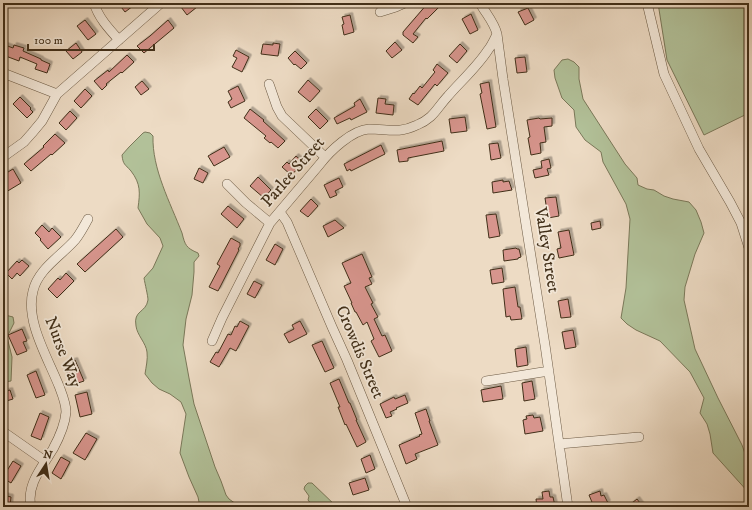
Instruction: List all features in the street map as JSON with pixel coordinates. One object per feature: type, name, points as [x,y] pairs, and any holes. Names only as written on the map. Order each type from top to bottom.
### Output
[{"type":"street","points":[[94,3],[98,14],[118,40]]},
{"type":"street","points":[[3,157],[24,142],[32,133],[42,120],[57,94],[162,3]]},
{"type":"street","points":[[380,12],[405,3]]},
{"type":"street","name":"Valley Street","points":[[480,3],[491,18],[497,34],[549,371],[568,507]]},
{"type":"street","points":[[646,3],[664,74],[699,149],[741,223],[749,248]]},
{"type":"street","name":"Parlee Street","points":[[212,341],[270,223],[326,157],[346,139],[360,131],[367,129],[397,131],[416,126],[432,116],[446,98],[479,63],[497,34]]},
{"type":"street","points":[[3,73],[57,94]]},
{"type":"street","points":[[269,84],[277,107],[282,116],[326,157]]},
{"type":"street","points":[[227,184],[246,203],[270,223]]},
{"type":"street","name":"Crowdis Street","points":[[280,212],[287,222],[348,360],[407,507]]},
{"type":"street","name":"Nurse Way","points":[[31,507],[30,501],[32,487],[60,434],[66,412],[60,389],[39,339],[31,312],[33,289],[39,277],[76,239],[88,219]]},
{"type":"street","points":[[486,381],[549,371]]},
{"type":"street","points":[[5,433],[45,461]]},
{"type":"street","points":[[559,444],[640,437]]},
{"type":"green space","points":[[658,3],[749,3],[749,113],[704,135],[667,60]]},
{"type":"green space","points":[[568,59],[579,67],[579,79],[583,99],[625,164],[637,178],[638,185],[654,190],[673,199],[689,202],[696,210],[704,233],[695,254],[685,287],[684,300],[695,349],[742,445],[749,465],[749,493],[713,453],[707,424],[700,413],[704,398],[690,372],[660,341],[636,330],[621,318],[626,288],[630,219],[626,204],[603,162],[601,152],[585,140],[576,127],[574,110],[562,98],[555,78],[554,70],[562,60]]},
{"type":"green space","points":[[145,132],[150,133],[153,136],[155,161],[185,243],[188,248],[198,253],[199,256],[194,262],[192,295],[186,319],[183,345],[194,404],[226,495],[236,504],[251,507],[200,507],[198,497],[180,453],[186,414],[181,402],[170,394],[159,389],[145,374],[147,352],[138,333],[136,317],[145,307],[148,300],[144,278],[153,268],[163,246],[160,238],[147,224],[138,208],[139,193],[137,180],[124,163],[122,155]]},
{"type":"green space","points":[[3,316],[13,317],[14,323],[7,337],[12,357],[11,381],[4,382]]},
{"type":"green space","points":[[308,483],[312,483],[337,507],[317,507],[311,503],[308,500],[309,496],[304,489]]},
{"type":"building","points":[[118,3],[137,3],[125,12]]},
{"type":"building","points":[[186,3],[202,3],[187,15],[181,7]]},
{"type":"building","points":[[428,3],[434,3],[439,7],[427,19],[426,18],[413,34],[418,37],[413,43],[403,35],[403,32]]},
{"type":"building","points":[[528,8],[534,20],[525,25],[518,12]]},
{"type":"building","points":[[471,14],[478,30],[470,34],[462,19]]},
{"type":"building","points":[[350,15],[354,32],[344,35],[342,25],[344,24],[342,17]]},
{"type":"building","points":[[85,20],[96,34],[88,40],[77,26]]},
{"type":"building","points":[[168,20],[174,28],[144,53],[137,46]]},
{"type":"building","points":[[395,42],[402,50],[392,58],[386,51]]},
{"type":"building","points":[[76,43],[82,52],[73,59],[66,51]]},
{"type":"building","points":[[273,43],[280,44],[278,56],[261,54],[263,44],[273,45]]},
{"type":"building","points":[[460,44],[467,51],[457,63],[449,56]]},
{"type":"building","points":[[5,45],[13,48],[14,45],[24,48],[23,51],[50,64],[47,73],[35,69],[37,64],[20,57],[19,61],[3,55]]},
{"type":"building","points":[[236,50],[249,57],[242,72],[232,67],[237,58],[233,56]]},
{"type":"building","points":[[295,51],[307,63],[301,69],[295,64],[294,65],[288,58]]},
{"type":"building","points":[[127,55],[134,62],[122,73],[121,72],[106,84],[107,85],[102,90],[94,81],[108,70],[109,72]]},
{"type":"building","points":[[525,57],[527,72],[517,73],[515,58]]},
{"type":"building","points":[[437,64],[448,73],[437,86],[435,84],[418,105],[409,99],[420,86],[422,88],[435,72],[433,70]]},
{"type":"building","points":[[308,80],[320,91],[310,102],[298,92]]},
{"type":"building","points":[[142,81],[149,89],[141,95],[135,87]]},
{"type":"building","points":[[489,82],[496,127],[487,129],[480,94],[482,93],[480,84]]},
{"type":"building","points":[[238,86],[245,101],[231,108],[228,102],[232,99],[228,91]]},
{"type":"building","points":[[85,89],[92,96],[81,108],[74,101]]},
{"type":"building","points":[[20,97],[33,112],[27,118],[13,104]]},
{"type":"building","points":[[378,98],[386,99],[385,104],[394,105],[393,115],[376,113]]},
{"type":"building","points":[[360,99],[367,112],[351,120],[350,118],[337,124],[334,118],[355,106],[354,103]]},
{"type":"building","points":[[250,109],[264,120],[263,121],[285,141],[278,148],[264,138],[266,136],[244,118]]},
{"type":"building","points":[[316,109],[328,121],[320,129],[308,117]]},
{"type":"building","points":[[70,111],[77,118],[66,130],[59,123]]},
{"type":"building","points":[[465,117],[467,131],[451,133],[449,119]]},
{"type":"building","points":[[552,118],[552,126],[544,127],[546,142],[540,143],[541,153],[531,155],[527,120]]},
{"type":"building","points":[[55,134],[65,143],[31,171],[24,164],[44,147],[43,146]]},
{"type":"building","points":[[442,141],[444,151],[408,158],[408,161],[399,162],[397,150]]},
{"type":"building","points":[[498,143],[501,158],[491,160],[489,144]]},
{"type":"building","points":[[381,145],[385,154],[351,171],[350,169],[347,171],[344,164]]},
{"type":"building","points":[[224,147],[230,157],[214,166],[208,156]]},
{"type":"building","points":[[296,156],[304,163],[291,175],[282,167],[287,162],[289,164]]},
{"type":"building","points":[[549,159],[551,168],[547,169],[549,175],[535,178],[533,170],[542,168],[541,161]]},
{"type":"building","points":[[199,168],[208,173],[203,183],[194,179]]},
{"type":"building","points":[[13,169],[21,183],[6,192],[3,186],[3,175]]},
{"type":"building","points":[[258,177],[271,190],[264,198],[250,186]]},
{"type":"building","points":[[339,178],[343,187],[335,191],[337,195],[330,198],[324,185]]},
{"type":"building","points":[[503,180],[503,182],[509,181],[512,190],[493,193],[492,182]]},
{"type":"building","points":[[556,197],[559,216],[548,218],[545,198]]},
{"type":"building","points":[[311,199],[318,206],[308,217],[300,211]]},
{"type":"building","points":[[228,206],[244,219],[237,228],[221,214]]},
{"type":"building","points":[[496,214],[500,236],[489,238],[486,215]]},
{"type":"building","points":[[335,220],[344,228],[328,237],[323,226]]},
{"type":"building","points":[[600,221],[601,228],[592,230],[591,223]]},
{"type":"building","points":[[42,225],[49,232],[52,228],[61,237],[48,249],[35,233]]},
{"type":"building","points":[[116,229],[123,237],[85,272],[77,264]]},
{"type":"building","points":[[569,230],[574,255],[559,258],[557,249],[561,248],[558,232]]},
{"type":"building","points":[[231,238],[240,243],[240,246],[218,291],[209,287],[220,266],[217,264]]},
{"type":"building","points":[[275,244],[283,249],[275,265],[266,260]]},
{"type":"building","points":[[519,249],[521,257],[518,259],[504,261],[503,250]]},
{"type":"building","points":[[362,254],[372,277],[369,278],[372,284],[365,287],[373,303],[371,304],[378,317],[374,319],[382,336],[385,335],[392,351],[379,357],[371,341],[374,339],[367,322],[363,325],[355,312],[344,286],[351,283],[342,263]]},
{"type":"building","points":[[22,260],[29,266],[20,276],[17,273],[12,279],[6,273],[17,261],[19,263]]},
{"type":"building","points":[[502,268],[504,282],[492,284],[490,270]]},
{"type":"building","points":[[66,273],[74,281],[57,298],[48,289],[58,278],[60,280]]},
{"type":"building","points":[[254,281],[262,285],[255,298],[247,294]]},
{"type":"building","points":[[515,287],[518,307],[520,307],[522,319],[511,320],[510,316],[506,317],[503,289]]},
{"type":"building","points":[[568,299],[571,317],[561,318],[558,301]]},
{"type":"building","points":[[240,321],[249,326],[236,351],[230,348],[219,367],[210,362],[216,352],[218,353],[228,334],[231,335],[235,326],[237,327]]},
{"type":"building","points":[[300,321],[307,334],[289,343],[284,334],[294,329],[292,325]]},
{"type":"building","points":[[22,329],[27,341],[23,342],[27,351],[17,355],[8,335]]},
{"type":"building","points":[[573,330],[576,347],[565,349],[562,332]]},
{"type":"building","points":[[322,341],[334,368],[325,372],[312,345]]},
{"type":"building","points":[[526,347],[528,365],[517,367],[515,349]]},
{"type":"building","points":[[75,360],[84,381],[72,385],[64,364]]},
{"type":"building","points":[[36,371],[45,395],[36,398],[27,375]]},
{"type":"building","points":[[339,379],[366,442],[357,447],[346,424],[345,425],[338,407],[340,407],[330,383]]},
{"type":"building","points":[[532,381],[535,399],[524,401],[522,383]]},
{"type":"building","points":[[501,386],[503,399],[483,402],[481,390]]},
{"type":"building","points":[[10,390],[13,399],[3,402],[3,392]]},
{"type":"building","points":[[87,392],[92,414],[80,417],[75,395]]},
{"type":"building","points":[[405,395],[408,403],[390,412],[392,416],[386,418],[380,404],[394,397],[395,399]]},
{"type":"building","points":[[426,409],[438,445],[415,454],[417,459],[406,464],[399,445],[422,434],[415,413]]},
{"type":"building","points":[[40,413],[49,417],[41,440],[31,436]]},
{"type":"building","points":[[533,415],[534,418],[540,417],[543,431],[525,434],[523,420],[527,419],[526,416]]},
{"type":"building","points":[[86,433],[97,439],[85,460],[73,453]]},
{"type":"building","points":[[370,455],[375,469],[366,473],[361,459]]},
{"type":"building","points":[[61,457],[70,462],[61,479],[52,473]]},
{"type":"building","points":[[13,461],[21,466],[11,483],[3,477]]},
{"type":"building","points":[[365,478],[369,490],[353,495],[349,483]]},
{"type":"building","points":[[549,491],[550,497],[553,497],[555,506],[537,507],[536,499],[543,499],[542,492]]},
{"type":"building","points":[[600,491],[601,496],[604,495],[608,503],[605,504],[606,507],[594,507],[589,495]]},
{"type":"building","points":[[3,495],[11,497],[10,507],[3,507]]},
{"type":"building","points":[[637,499],[643,507],[627,507]]}]
